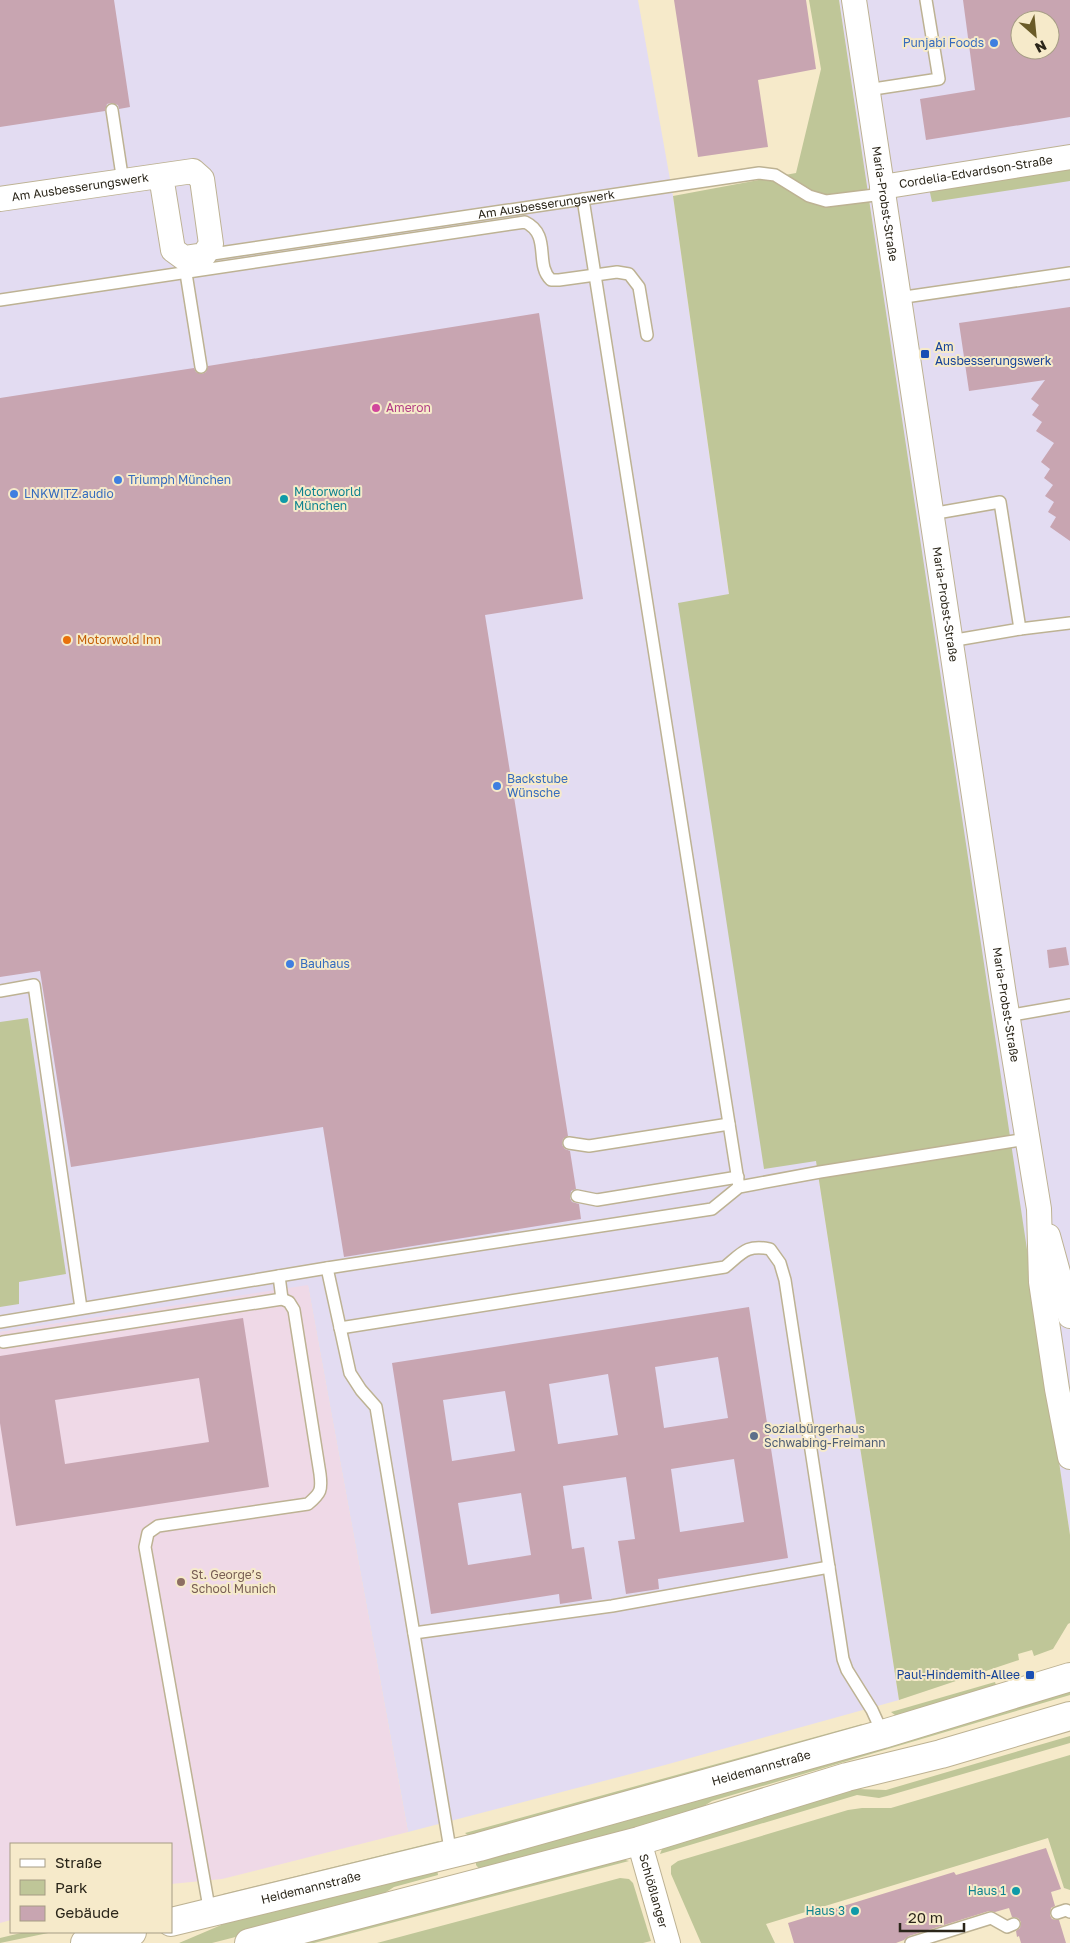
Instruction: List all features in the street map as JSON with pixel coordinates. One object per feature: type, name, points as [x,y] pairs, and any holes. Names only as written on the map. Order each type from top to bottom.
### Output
[{"type":"main road","name":"Heidemannstraße","points":[[172,1922],[452,1855],[883,1734],[1070,1677]]},
{"type":"main road","points":[[248,1943],[639,1841],[847,1777],[941,1754],[1070,1716]]},
{"type":"main road","points":[[452,1855],[460,1888]]},
{"type":"main road","points":[[85,1943],[128,1933]]},
{"type":"street","name":"Maria-Probst-Straße","points":[[854,0],[1007,1016],[1039,1209],[1042,1282],[1057,1389],[1070,1457]]},
{"type":"street","name":"Cordelia-Edvardson-Straße","points":[[882,190],[1070,157]]},
{"type":"street","name":"Am Ausbesserungswerk","points":[[0,199],[193,171],[202,179],[211,244],[192,262],[173,250],[162,176]]},
{"type":"street","name":"Maria-Probst-Straße","points":[[1039,1209],[1065,1274],[1070,1316]]},
{"type":"street","name":"Schlößlanger","points":[[639,1841],[668,1943]]},
{"type":"lane","points":[[867,90],[939,79],[926,0]]},
{"type":"lane","points":[[112,110],[123,182]]},
{"type":"lane","name":"Am Ausbesserungswerk","points":[[192,262],[759,173],[775,175],[809,196],[826,201],[882,190]]},
{"type":"lane","points":[[583,200],[738,1182]]},
{"type":"lane","points":[[0,300],[192,262],[525,222],[534,226],[539,233],[546,275],[551,280],[616,272],[629,274],[639,287],[647,335]]},
{"type":"lane","points":[[192,262],[201,367]]},
{"type":"lane","points":[[898,298],[1070,273]]},
{"type":"lane","points":[[931,514],[1000,502],[1020,629]]},
{"type":"lane","points":[[950,641],[1070,623]]},
{"type":"lane","points":[[0,990],[34,985],[80,1308]]},
{"type":"lane","points":[[1007,1016],[1070,1005]]},
{"type":"lane","points":[[569,1143],[589,1146],[729,1124]]},
{"type":"lane","points":[[577,1196],[597,1200],[839,1169],[1028,1139]]},
{"type":"lane","points":[[0,1322],[327,1268],[712,1209],[738,1182]]},
{"type":"lane","points":[[340,1328],[726,1267],[748,1248],[758,1246],[770,1249],[780,1263],[785,1280],[843,1659],[847,1670],[872,1710],[883,1734]]},
{"type":"lane","points":[[327,1268],[350,1373],[361,1390],[376,1407],[452,1855]]},
{"type":"lane","points":[[279,1276],[282,1299]]},
{"type":"lane","points":[[80,1308],[92,1296]]},
{"type":"lane","points":[[3,1342],[282,1299],[289,1302],[294,1310],[322,1487],[318,1496],[308,1504],[158,1526],[148,1533],[145,1546],[210,1913]]},
{"type":"lane","points":[[28,1317],[32,1338]]},
{"type":"lane","points":[[414,1633],[612,1606],[829,1567]]},
{"type":"lane","points":[[1057,1913],[1066,1910],[1070,1912]]},
{"type":"lane","points":[[911,1943],[991,1918],[1006,1926],[1014,1924]]},
{"type":"shaded area","points":[[0,0],[638,0],[673,196],[729,595],[899,1700],[665,1765],[408,1832],[308,1286],[0,1332]]},
{"type":"shaded area","points":[[839,0],[1070,0],[1070,1535],[1030,1274]]},
{"type":"shaded area","name":"St. George’s School Munich","points":[[308,1285],[408,1832],[222,1879],[172,1884],[172,1843],[10,1843],[10,1920],[0,1923],[0,1332]]},
{"type":"green space","points":[[809,0],[839,0],[1070,1535],[1070,1623],[1053,1649],[1034,1656],[1032,1650],[1018,1654],[1019,1660],[899,1700],[816,1161],[764,1169],[678,603],[729,594],[673,196],[796,173],[821,69]]},
{"type":"green space","points":[[1070,167],[1070,181],[932,202],[929,188]]},
{"type":"green space","points":[[28,1018],[66,1274],[19,1282],[19,1304],[0,1307],[0,1022]]},
{"type":"green space","points":[[995,1682],[997,1688],[899,1718],[891,1712]]},
{"type":"green space","points":[[1070,1691],[1070,1695],[712,1801],[688,1816],[481,1871],[476,1865],[476,1861]]},
{"type":"green space","points":[[862,1724],[861,1730],[470,1837],[465,1833]]},
{"type":"green space","points":[[1070,1736],[1070,1743],[887,1796],[879,1798],[857,1795],[660,1854],[662,1849],[669,1844],[857,1789],[886,1790]]},
{"type":"green space","points":[[1070,1755],[1070,1890],[1064,1888],[1048,1838],[766,1924],[775,1943],[701,1943],[671,1874],[671,1866],[678,1861],[848,1810],[891,1808]]},
{"type":"green space","points":[[439,1841],[437,1846],[230,1899],[223,1894]]},
{"type":"green space","points":[[622,1859],[629,1861],[314,1943],[296,1943]]},
{"type":"green space","points":[[437,1869],[438,1875],[394,1887],[372,1901],[357,1906],[212,1943],[179,1943],[226,1923]]},
{"type":"green space","points":[[620,1878],[629,1879],[633,1883],[651,1941],[643,1943],[377,1943]]},
{"type":"green space","points":[[21,1933],[48,1933],[0,1943],[0,1938]]},
{"type":"building","points":[[0,0],[114,0],[130,107],[119,109],[118,105],[111,103],[107,104],[105,111],[0,127]]},
{"type":"building","points":[[674,0],[806,0],[816,69],[758,80],[768,147],[698,157]]},
{"type":"building","points":[[963,0],[1070,0],[1070,117],[926,140],[920,99],[975,90]]},
{"type":"building","points":[[1070,307],[1070,541],[1050,527],[1056,517],[1048,512],[1054,502],[1045,496],[1053,485],[1044,478],[1050,469],[1041,462],[1054,443],[1036,431],[1042,422],[1032,415],[1039,405],[1031,399],[1045,380],[969,391],[959,323]]},
{"type":"building","points":[[539,313],[583,599],[485,615],[568,1136],[563,1139],[562,1145],[570,1151],[576,1189],[571,1191],[570,1198],[572,1202],[579,1204],[581,1219],[344,1257],[323,1127],[71,1167],[40,971],[0,977],[0,398],[194,368],[196,372],[202,374],[206,372],[208,366]]},
{"type":"building","points":[[1066,947],[1069,965],[1049,968],[1047,950]]},
{"type":"building","points":[[749,1307],[788,1558],[658,1579],[659,1589],[626,1594],[618,1541],[635,1539],[626,1477],[563,1486],[572,1549],[584,1547],[592,1599],[560,1604],[559,1594],[431,1614],[392,1363]],"holes":[[[718,1357],[728,1418],[664,1428],[655,1367]],[[608,1374],[618,1435],[558,1444],[549,1384]],[[505,1391],[515,1451],[452,1461],[443,1400]],[[734,1459],[744,1522],[680,1532],[671,1469]],[[521,1493],[531,1555],[468,1565],[458,1503]]]},
{"type":"building","points":[[243,1318],[269,1487],[16,1526],[0,1423],[0,1356]],"holes":[[[199,1378],[209,1442],[65,1464],[55,1400]]]},
{"type":"building","points":[[1046,1848],[1061,1889],[1051,1892],[1055,1906],[1051,1908],[1050,1915],[1052,1919],[1059,1920],[1066,1943],[1021,1943],[1016,1931],[1020,1928],[1021,1922],[1018,1918],[1012,1917],[1009,1908],[995,1912],[989,1911],[909,1936],[896,1943],[794,1943],[788,1923],[954,1872],[956,1875]]},
{"type":"place","name":"Punjabi Foods","points":[[994,43]]},
{"type":"place","name":"Am Ausbesserungswerk","points":[[925,354]]},
{"type":"place","name":"Ameron","points":[[376,408]]},
{"type":"place","name":"Triumph München","points":[[118,480]]},
{"type":"place","name":"LNKWITZ.audio","points":[[14,494]]},
{"type":"place","name":"Motorworld München","points":[[284,499]]},
{"type":"place","name":"Motorwold Inn","points":[[67,640]]},
{"type":"place","name":"Backstube Wünsche","points":[[497,786]]},
{"type":"place","name":"Bauhaus","points":[[290,964]]},
{"type":"place","name":"Sozialbürgerhaus Schwabing-Freimann","points":[[754,1436]]},
{"type":"place","name":"St. George’s School Munich","points":[[181,1582]]},
{"type":"place","name":"Paul-Hindemith-Allee","points":[[1030,1675]]},
{"type":"place","name":"Haus 1","points":[[1016,1891]]},
{"type":"place","name":"Haus 3","points":[[855,1911]]}]
